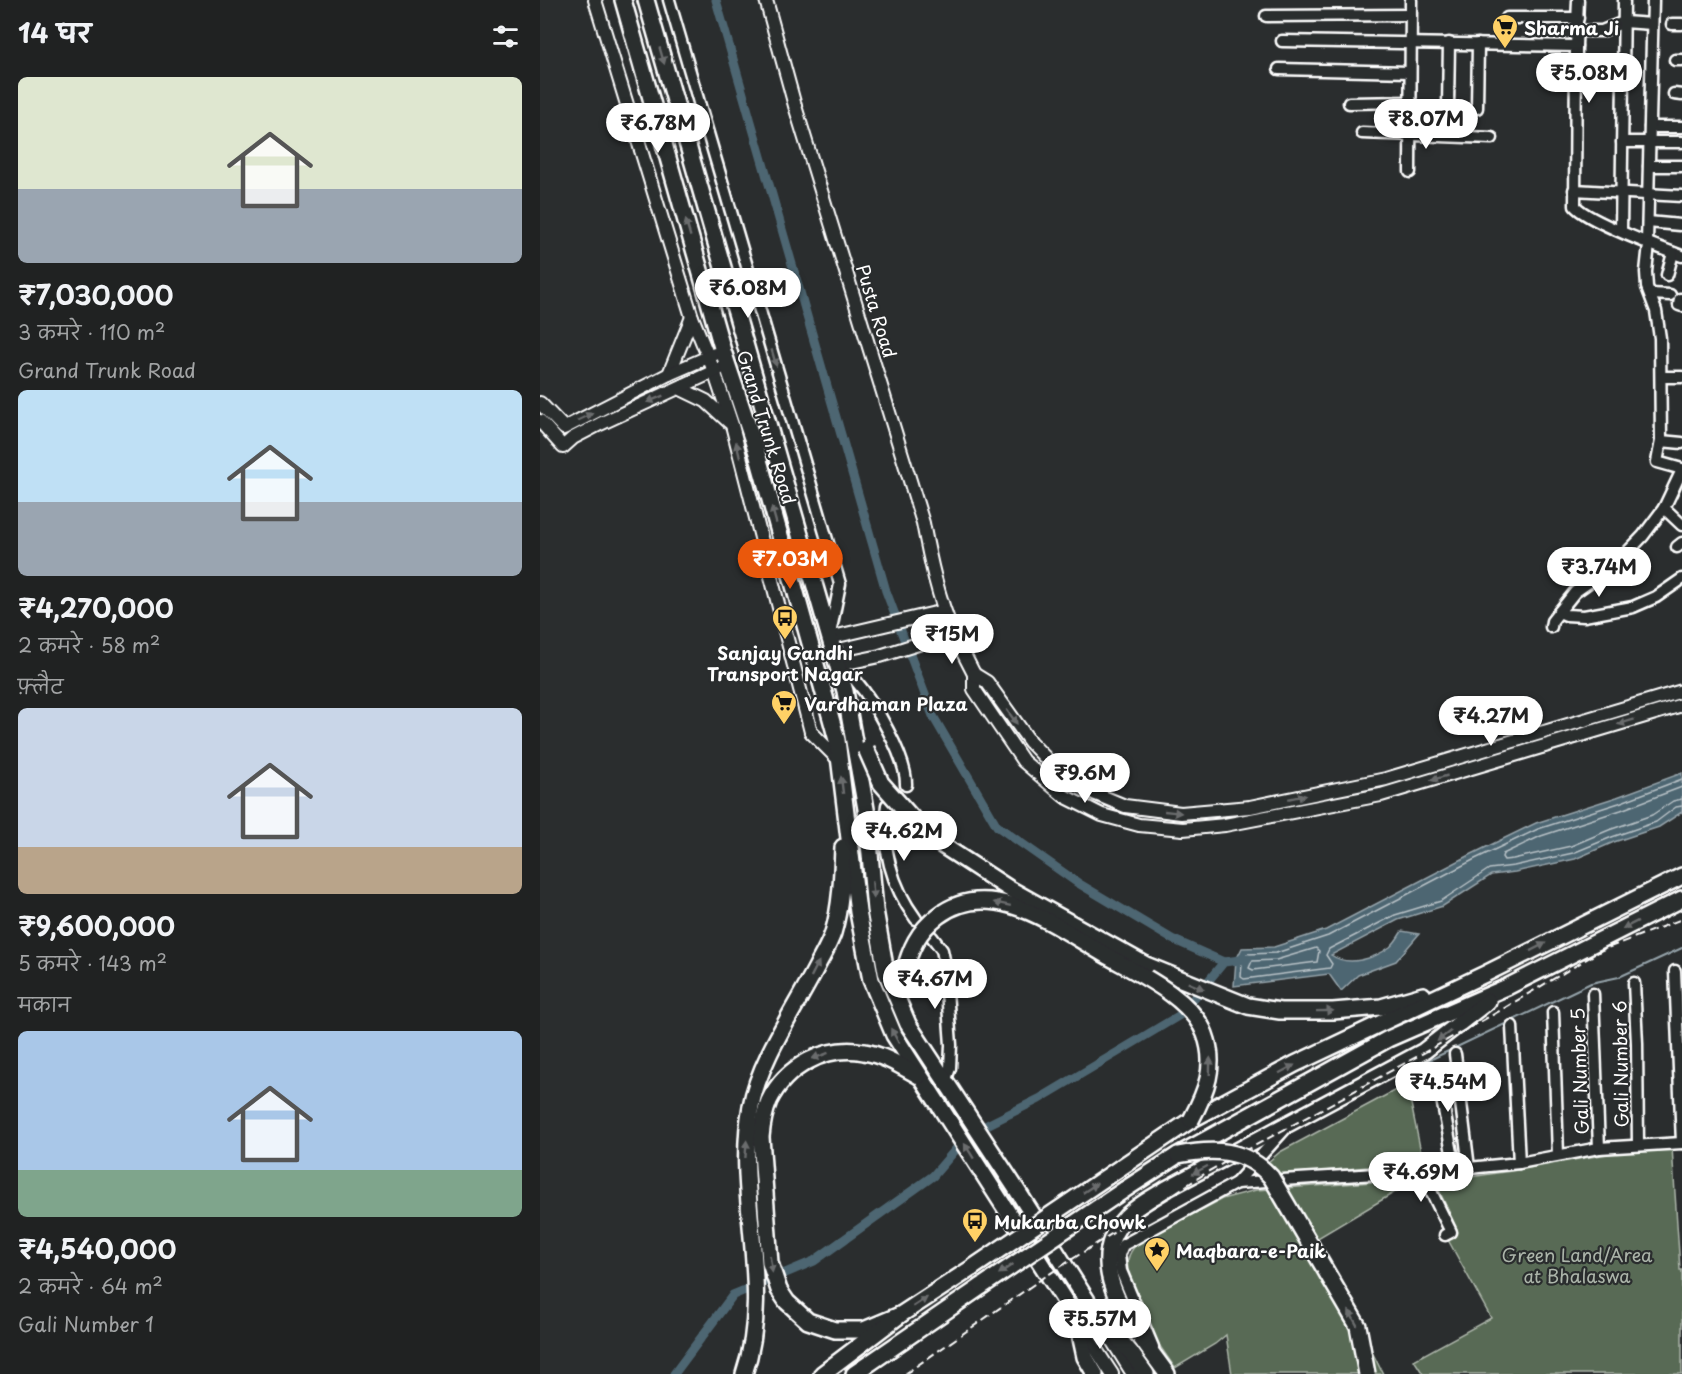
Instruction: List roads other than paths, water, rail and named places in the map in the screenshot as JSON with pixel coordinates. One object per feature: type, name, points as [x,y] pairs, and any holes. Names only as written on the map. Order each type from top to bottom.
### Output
[{"type":"highway","name":"Grand Trunk Road","points":[[623,0],[721,363],[757,453],[837,740],[858,912],[871,980],[894,1035],[1077,1320]]},
{"type":"highway","name":"Grand Trunk Road","points":[[646,0],[848,707],[866,809],[877,921],[886,972],[908,1024],[949,1088],[1093,1310],[1131,1353],[1146,1374]]},
{"type":"highway","points":[[848,707],[881,783],[928,836],[1008,888],[1146,965],[1248,1006],[1280,1011],[1333,1011],[1381,1007],[1485,974]]},
{"type":"highway","points":[[744,1374],[755,1327],[756,1300],[745,1154],[751,1106],[758,1076],[832,935],[840,901],[845,810]]},
{"type":"highway","points":[[822,1374],[900,1315],[1191,1120],[1295,1064],[1485,974],[1682,876]]},
{"type":"highway","points":[[859,1372],[982,1286],[1178,1155],[1388,1039],[1507,987],[1682,899]]},
{"type":"highway","points":[[903,1013],[904,973],[909,954],[917,937],[930,922],[945,911],[962,903],[989,901],[1036,915],[1179,1000],[1198,1020],[1209,1045],[1211,1072],[1208,1086],[1191,1120]]},
{"type":"highway","points":[[1164,1370],[1111,1286],[1108,1258],[1116,1231],[1134,1210],[1168,1188],[1424,1052],[1507,987]]},
{"type":"highway","points":[[900,1315],[877,1326],[849,1331],[821,1327],[796,1312],[787,1302],[773,1277],[765,1206],[761,1137],[763,1119],[774,1091],[785,1077],[798,1066],[827,1053],[863,1051],[881,1056],[922,1078]]},
{"type":"highway","points":[[1178,1155],[1206,1150],[1232,1152],[1255,1162],[1271,1177],[1358,1326],[1367,1374]]},
{"type":"highway","points":[[1077,1320],[1085,1357],[1095,1374]]},
{"type":"main road","points":[[595,0],[692,317],[708,356],[721,363]]},
{"type":"main road","name":"Pusta Road","points":[[766,0],[795,106],[923,523],[930,560],[944,610],[974,674]]},
{"type":"main road","points":[[669,374],[692,317]]},
{"type":"main road","points":[[554,436],[564,428],[708,356]]},
{"type":"main road","points":[[540,421],[563,447],[573,438],[680,388],[721,363]]},
{"type":"main road","points":[[721,363],[732,425],[811,732],[839,760]]},
{"type":"main road","points":[[680,388],[706,401],[732,425]]},
{"type":"main road","points":[[540,404],[573,438]]},
{"type":"main road","points":[[829,638],[944,610]]},
{"type":"main road","points":[[837,665],[880,656],[953,633]]},
{"type":"main road","points":[[974,674],[987,682],[1030,742],[1058,771],[1096,794],[1125,806],[1181,813],[1250,807],[1386,779],[1682,691]]},
{"type":"main road","points":[[974,674],[974,689],[1023,761],[1064,796],[1102,815],[1139,825],[1183,829],[1225,825],[1381,795],[1682,705]]},
{"type":"main road","points":[[1093,1310],[1132,1374]]},
{"type":"main road","points":[[1077,1320],[1112,1374]]},
{"type":"street","points":[[669,0],[840,584],[829,638]]},
{"type":"street","points":[[1410,172],[1411,0]]},
{"type":"street","points":[[1578,0],[1575,206],[1621,231],[1677,254],[1668,272],[1646,267]]},
{"type":"street","points":[[1621,231],[1624,0]]},
{"type":"street","points":[[1551,627],[1552,621],[1575,592],[1619,561],[1650,529],[1679,487],[1682,470],[1657,462],[1661,441],[1659,331],[1656,311],[1647,287],[1646,267],[1653,0]]},
{"type":"street","points":[[1266,16],[1410,15]]},
{"type":"street","points":[[1507,18],[1578,18]]},
{"type":"street","points":[[1577,31],[1602,31],[1624,22],[1652,24]]},
{"type":"street","points":[[1282,41],[1576,46]]},
{"type":"street","points":[[1448,107],[1449,44]]},
{"type":"street","points":[[1477,108],[1478,44]]},
{"type":"street","points":[[1279,69],[1410,72]]},
{"type":"street","points":[[1349,103],[1410,102]]},
{"type":"street","points":[[1650,127],[1682,127]]},
{"type":"street","points":[[1362,133],[1492,138]]},
{"type":"street","points":[[1622,142],[1682,142]]},
{"type":"street","points":[[1649,166],[1682,166]]},
{"type":"street","points":[[1574,190],[1682,196]]},
{"type":"street","points":[[1648,222],[1680,225]]},
{"type":"street","points":[[1651,294],[1677,300]]},
{"type":"street","points":[[1660,377],[1682,377]]},
{"type":"street","points":[[1661,441],[1682,443]]},
{"type":"street","points":[[1664,508],[1682,525]]},
{"type":"street","points":[[1559,612],[1566,615],[1584,616],[1633,607],[1656,597],[1682,579]]},
{"type":"street","points":[[837,665],[855,679],[877,712],[905,769],[906,785]]},
{"type":"street","points":[[887,805],[884,822],[891,871],[906,906],[916,919]]},
{"type":"street","points":[[932,937],[942,950],[945,964],[951,1044],[949,1088]]},
{"type":"street","points":[[1236,1182],[1455,1170],[1519,1163],[1599,1148],[1682,1143],[1675,971]]},
{"type":"street","name":"Gali Number 6","points":[[1634,983],[1638,1145]]},
{"type":"street","name":"Gali Number 5","points":[[1593,994],[1599,1148]]},
{"type":"street","points":[[1553,1012],[1558,1155]]},
{"type":"street","points":[[1512,1026],[1519,1163]]},
{"type":"street","points":[[1455,1054],[1470,1168]]},
{"type":"street","points":[[1438,1083],[1455,1170]]},
{"type":"street","points":[[1164,1370],[1121,1271],[1119,1255],[1123,1245],[1236,1182],[1294,1120]]},
{"type":"street","points":[[1421,1172],[1451,1232],[1445,1235]]},
{"type":"water","points":[[1682,773],[1682,812],[1659,827],[1614,842],[1575,859],[1491,875],[1443,906],[1398,920],[1331,955],[1338,959],[1361,960],[1390,947],[1402,931],[1419,934],[1396,961],[1358,975],[1341,991],[1329,974],[1234,986],[1236,960],[1242,948],[1274,947],[1326,930],[1536,823]]},
{"type":"waterway","points":[[716,0],[886,591],[933,716],[997,826],[1078,883],[1172,939],[1224,962]]},
{"type":"waterway","points":[[1415,1067],[1591,983],[1619,977],[1682,948]]},
{"type":"waterway","points":[[674,1374],[733,1295],[814,1261],[933,1176],[969,1134],[1039,1099],[1180,1015],[1224,962],[1248,959]]},
{"type":"railway","points":[[905,1374],[1040,1280],[1209,1171],[1496,1013],[1602,950],[1682,919]]},
{"type":"place","name":"Sharma Ji","points":[[1505,50]]},
{"type":"place","name":"Sanjay Gandhi Transport Nagar","points":[[785,641]]},
{"type":"place","name":"Vardhaman Plaza","points":[[784,726]]},
{"type":"place","name":"Mukarba Chowk","points":[[975,1244]]},
{"type":"place","name":"Maqbara-e-Paik","points":[[1157,1273]]},
{"type":"park label","name":"Green Land/Area at Bhalaswa","points":[[1577,1264]]}]
